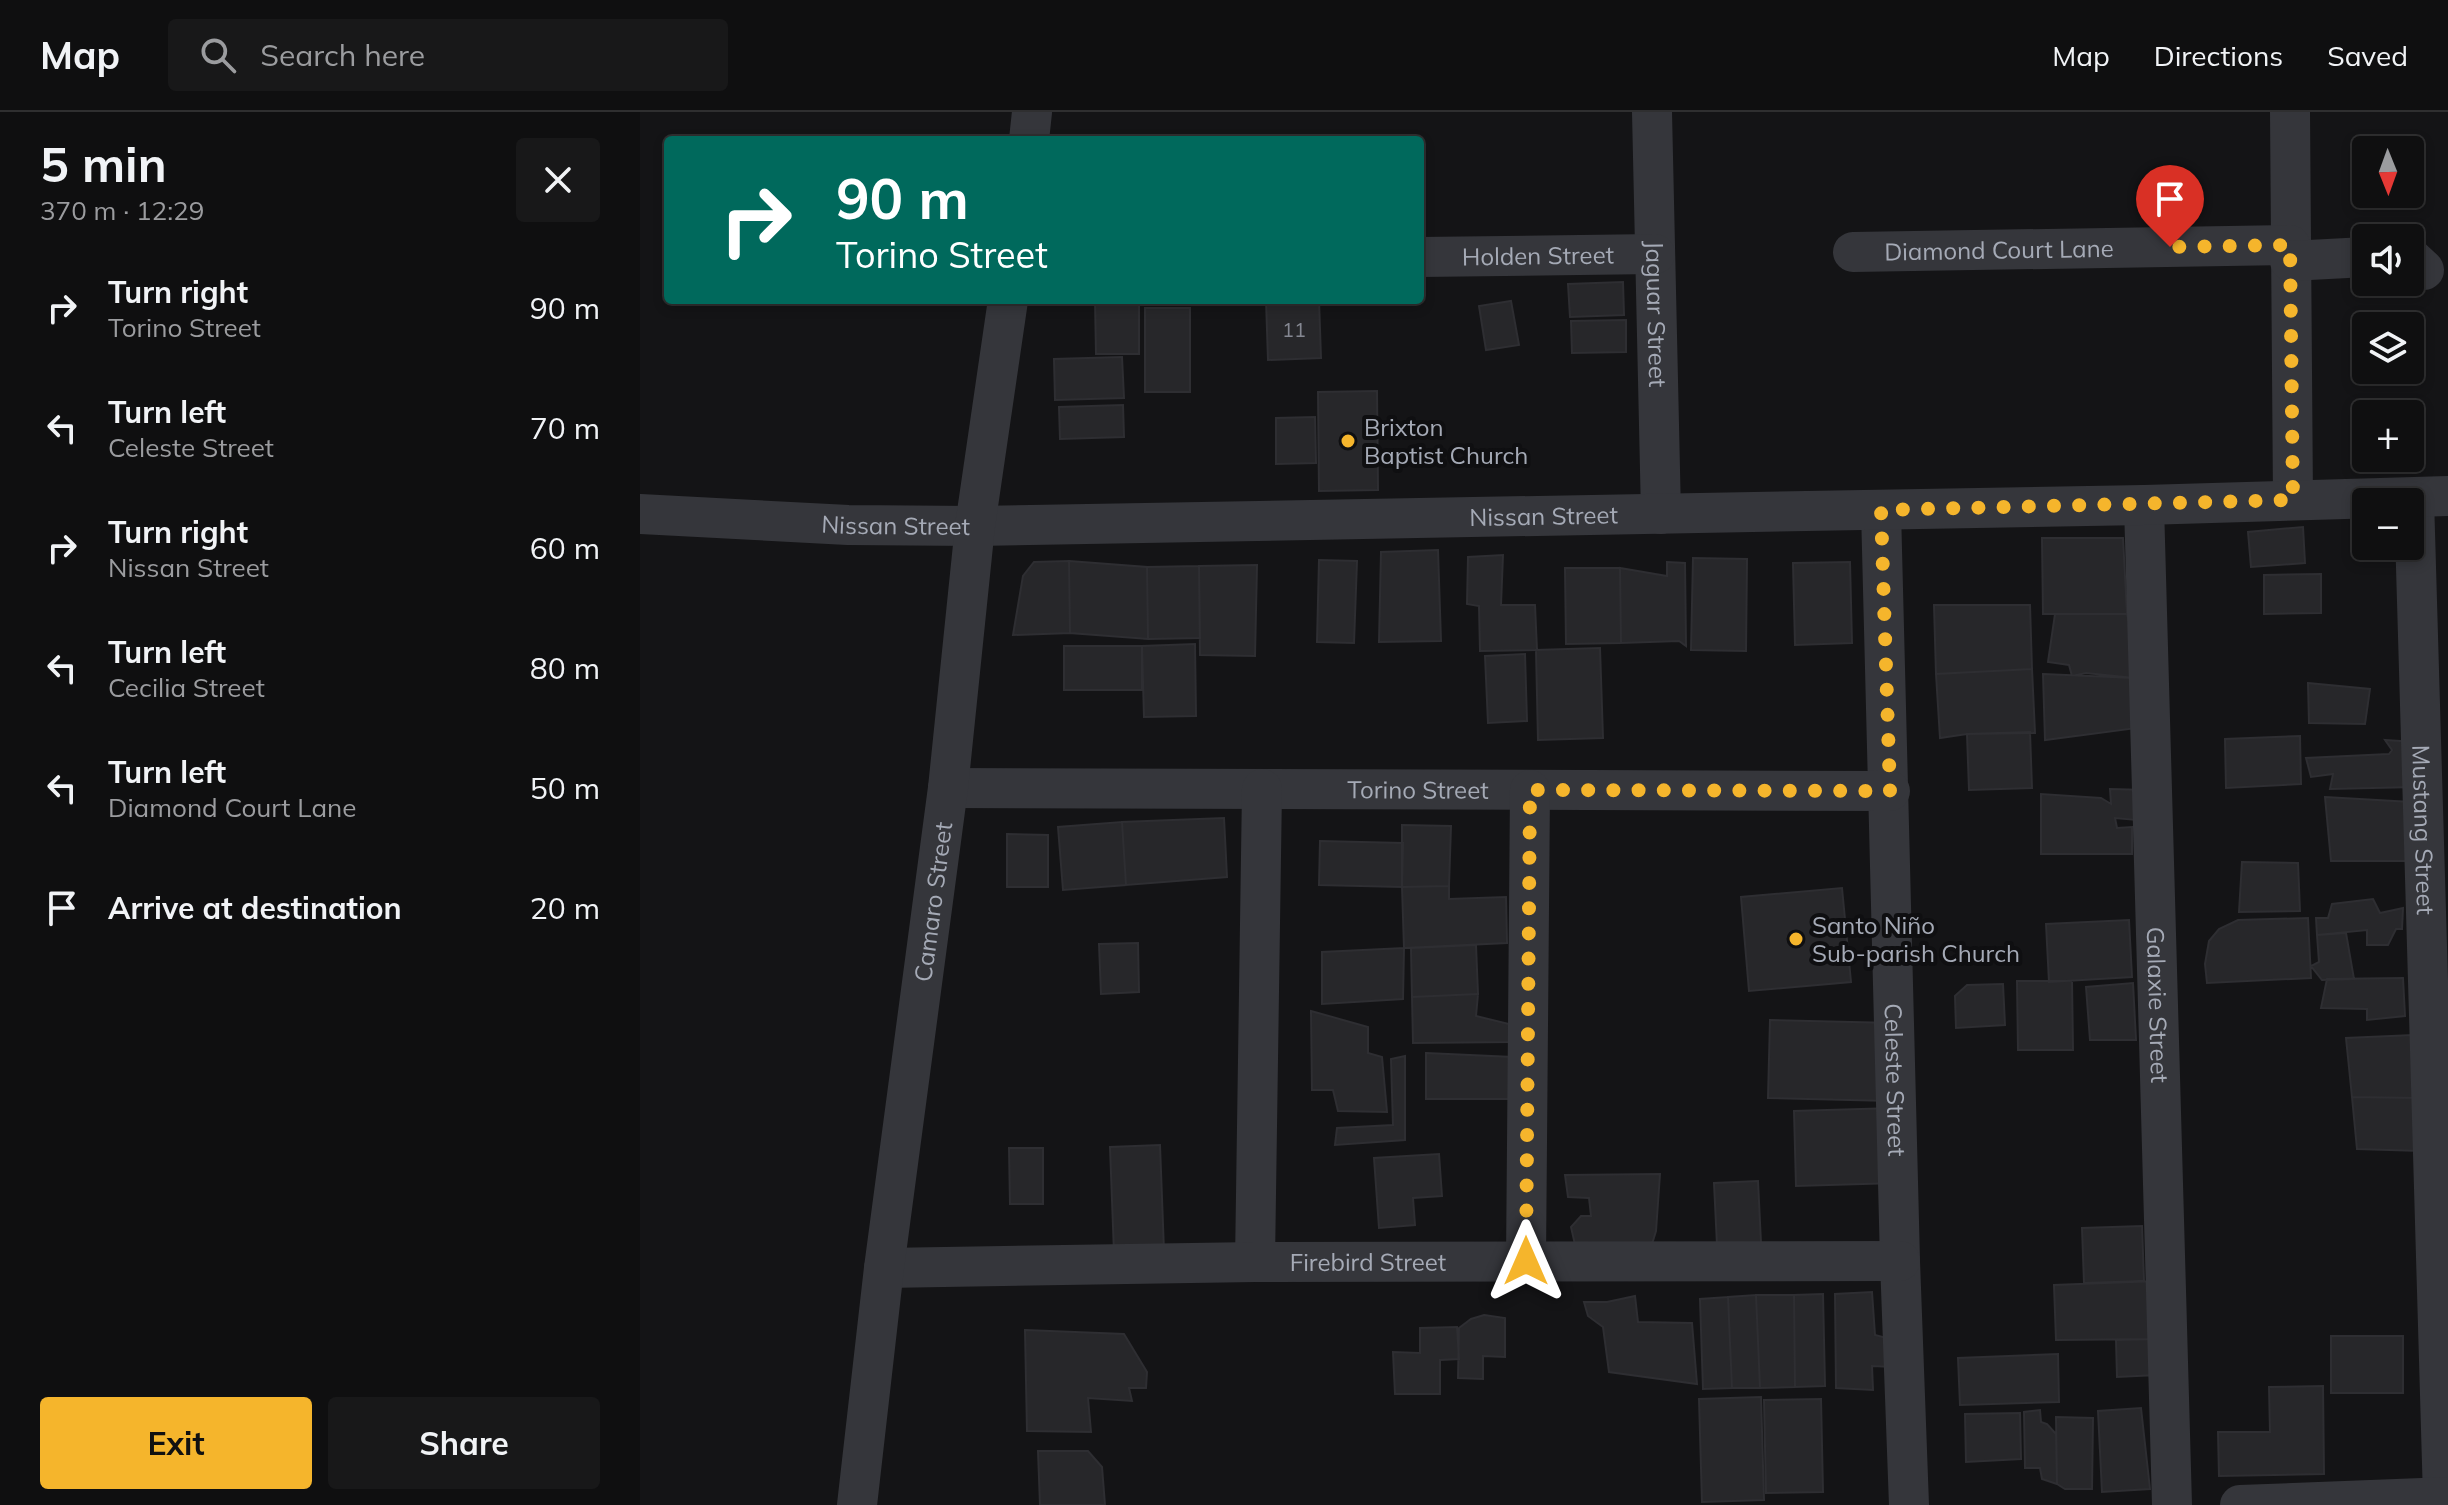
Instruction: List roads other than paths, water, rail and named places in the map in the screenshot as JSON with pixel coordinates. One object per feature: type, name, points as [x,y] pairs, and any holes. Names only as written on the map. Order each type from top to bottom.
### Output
[{"type":"street","points":[[1029,136],[1032,112]]},
{"type":"street","name":"Jaguar Street","points":[[1652,112],[1661,514]]},
{"type":"street","points":[[2290,112],[2293,500]]},
{"type":"street","name":"Diamond Court Lane","points":[[1853,252],[2290,253],[2352,256]]},
{"type":"street","name":"Holden Street","points":[[1424,257],[1655,254]]},
{"type":"street","name":"Camaro Street","points":[[857,1505],[884,1268],[948,788],[975,526],[1007,304]]},
{"type":"street","name":"Nissan Street","points":[[640,514],[848,525],[975,526],[2431,497]]},
{"type":"street","name":"Mustang Street","points":[[2431,497],[2446,1498]]},
{"type":"street","name":"Galaxie Street","points":[[2144,505],[2172,1505]]},
{"type":"street","name":"Celeste Street","points":[[1881,510],[1909,1505]]},
{"type":"street","name":"Torino Street","points":[[948,788],[1890,791]]},
{"type":"street","points":[[1255,1262],[1262,789]]},
{"type":"street","points":[[1526,1261],[1530,790]]},
{"type":"street","name":"Firebird Street","points":[[884,1268],[1255,1262],[1900,1261]]},
{"type":"street","points":[[2240,1505],[2446,1498]]},
{"type":"place","name":"Brixton Baptist Church","points":[[1348,441]]},
{"type":"place","name":"Santo Niño Sub-parish Church","points":[[1796,939]]}]
